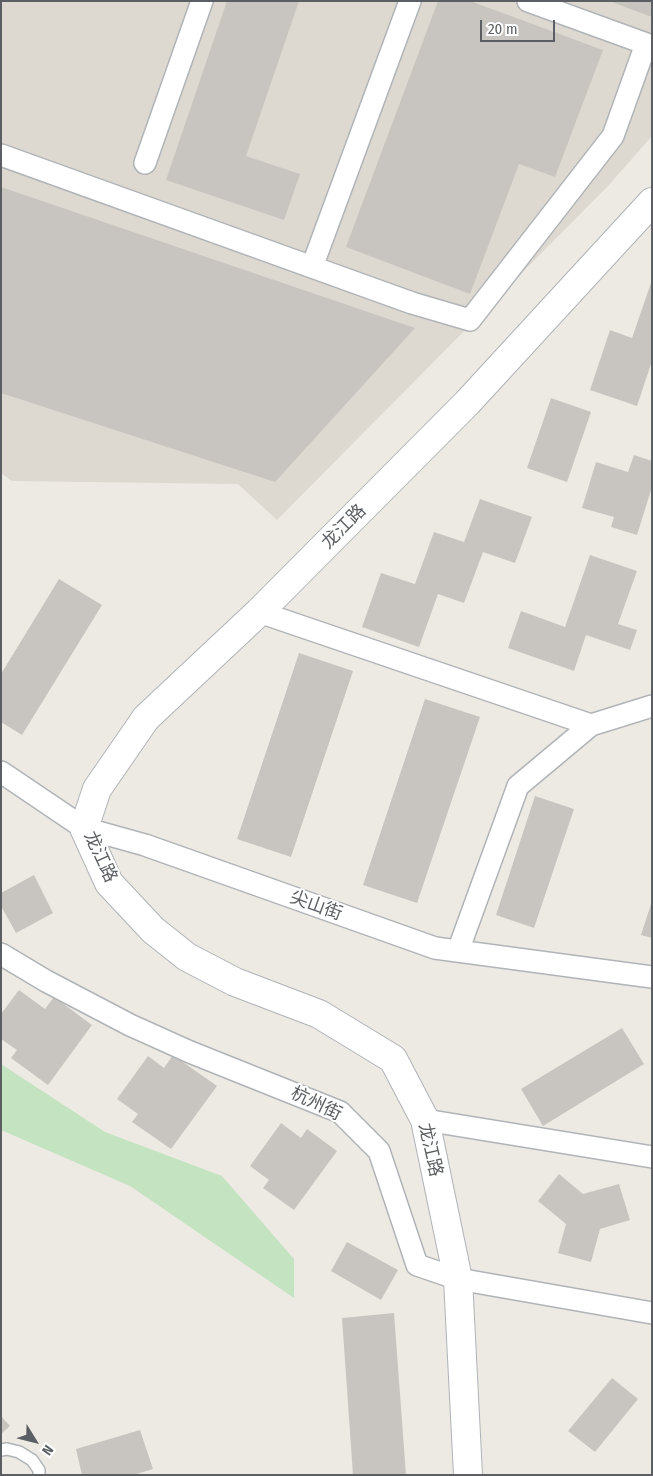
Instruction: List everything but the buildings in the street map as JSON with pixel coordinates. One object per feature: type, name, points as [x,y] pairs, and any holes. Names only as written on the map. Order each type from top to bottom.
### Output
[{"type":"street","points":[[144,163],[202,1]]},
{"type":"street","points":[[312,267],[410,1]]},
{"type":"street","points":[[1,156],[412,302],[470,320],[613,136],[649,44],[528,1]]},
{"type":"street","name":"龙江路","points":[[468,1475],[458,1279],[425,1120],[393,1059],[320,1014],[235,982],[188,957],[153,930],[109,883],[84,828],[97,789],[146,718],[259,612],[467,403],[652,202]]},
{"type":"street","points":[[259,612],[591,725]]},
{"type":"street","points":[[458,951],[518,786],[591,725],[652,706]]},
{"type":"street","name":"尖山街","points":[[1,772],[84,828],[145,845],[435,948],[652,977]]},
{"type":"street","name":"杭州街","points":[[1,954],[46,981],[130,1026],[340,1112],[379,1151],[417,1265],[458,1279],[652,1313]]},
{"type":"street","points":[[425,1120],[652,1157]]},
{"type":"lane","points":[[1,1450],[7,1449],[19,1452],[32,1460],[39,1470],[39,1475]]},
{"type":"shaded area","points":[[1,1],[652,1],[652,136],[608,186],[277,520],[238,484],[12,481],[1,473]]},
{"type":"green space","points":[[1,1064],[105,1132],[222,1176],[294,1259],[294,1298],[130,1186],[1,1130]]}]
